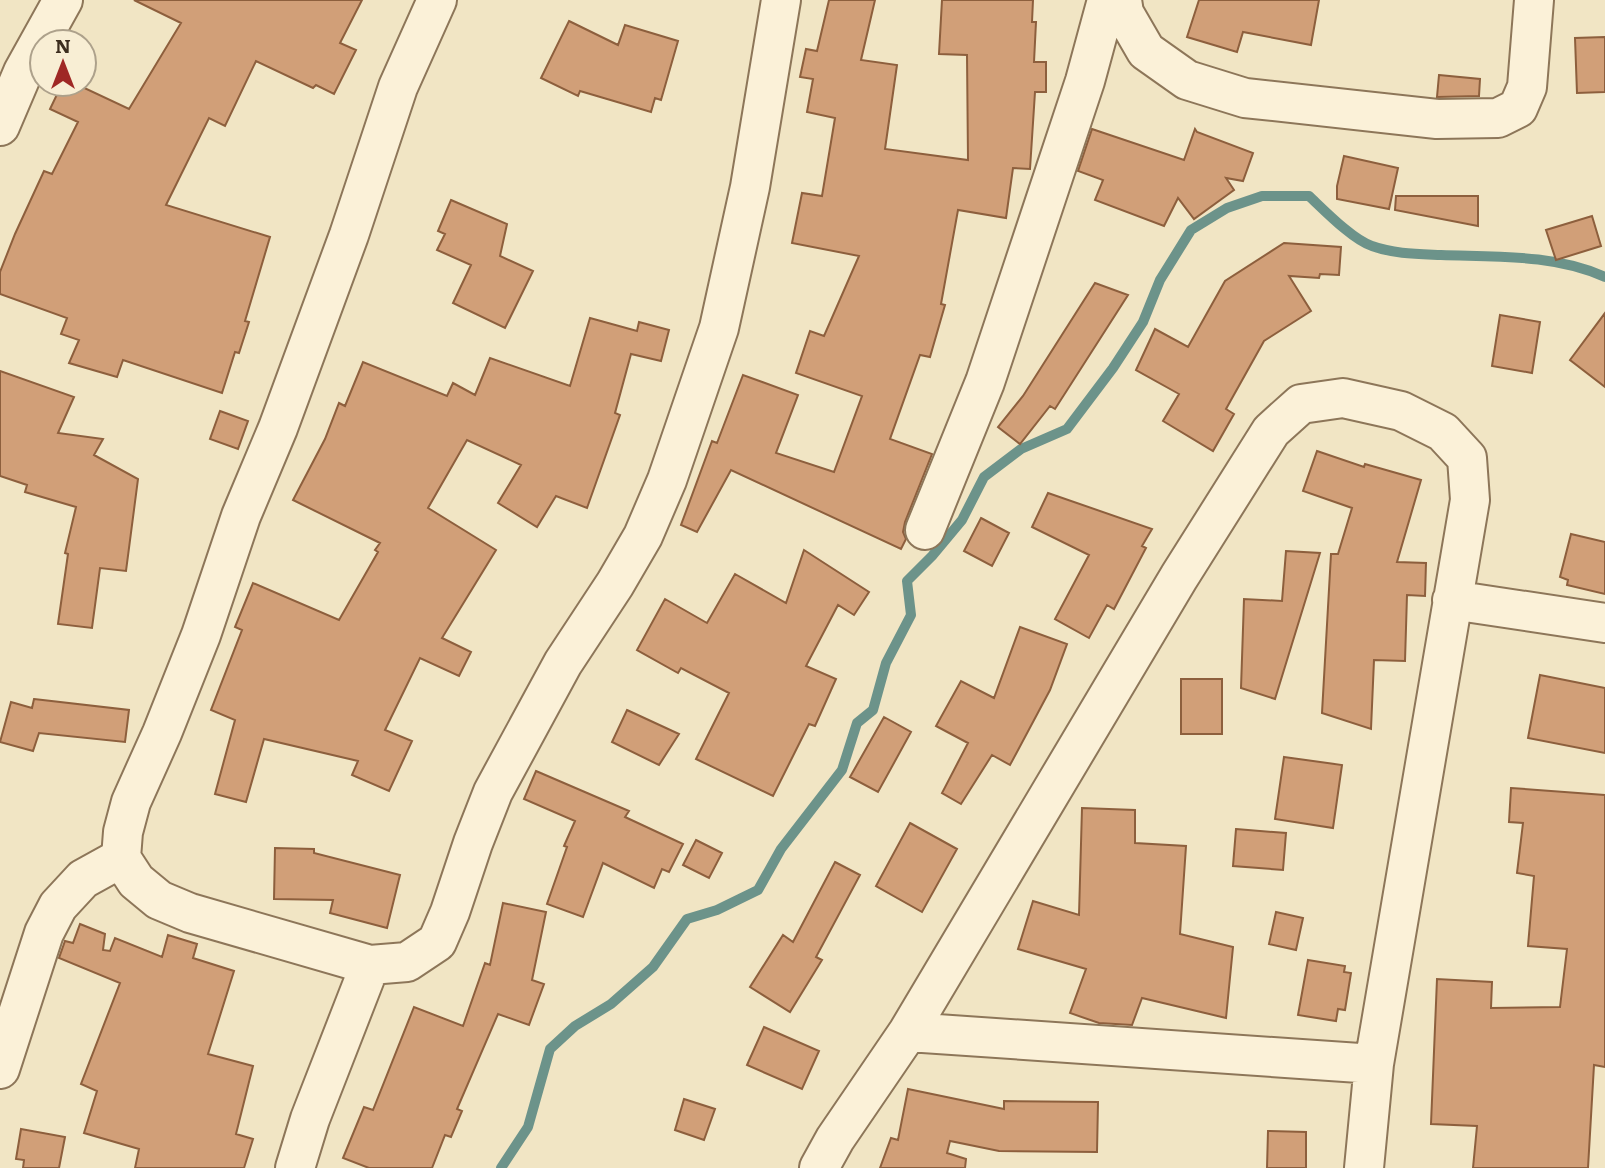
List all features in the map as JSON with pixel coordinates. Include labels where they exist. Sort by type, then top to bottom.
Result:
[{"type":"street","points":[[0,126],[23,72],[62,0]]},
{"type":"street","points":[[436,0],[398,87],[349,235],[278,428],[241,516],[201,635],[131,802],[123,832],[121,858],[136,881],[159,900],[203,917],[370,965],[407,962],[437,942],[493,792],[563,663],[615,584],[653,514],[719,328],[750,187],[781,0]]},
{"type":"street","points":[[925,530],[990,369],[1085,81],[1107,0]]},
{"type":"street","points":[[1122,0],[1124,13],[1146,51],[1187,80],[1245,98],[1437,119],[1498,118],[1518,108],[1527,87],[1534,0]]},
{"type":"street","points":[[819,1168],[835,1139],[908,1032],[1186,566],[1271,431],[1301,404],[1343,398],[1401,411],[1443,432],[1466,458],[1470,500],[1374,1064],[1364,1168]]},
{"type":"street","points":[[1452,600],[1605,623]]},
{"type":"street","points":[[0,1069],[44,933],[58,906],[83,879],[121,858]]},
{"type":"street","points":[[295,1168],[310,1119],[370,965]]},
{"type":"street","points":[[908,1032],[1374,1064]]},
{"type":"building","points":[[134,0],[362,0],[340,43],[356,50],[334,94],[316,85],[313,88],[256,61],[225,126],[209,118],[166,205],[270,237],[245,321],[249,322],[239,353],[235,352],[222,393],[123,360],[117,377],[69,363],[79,340],[61,334],[67,318],[0,294],[0,272],[15,234],[44,171],[52,174],[78,122],[50,109],[55,98],[98,98],[98,94],[129,109],[181,23]]},
{"type":"building","points":[[829,0],[875,0],[861,60],[897,65],[885,149],[968,160],[967,55],[939,54],[942,0],[1033,0],[1032,22],[1036,22],[1034,62],[1046,62],[1046,92],[1035,92],[1030,169],[1013,168],[1006,218],[958,210],[941,304],[945,305],[930,357],[920,355],[890,439],[932,454],[905,522],[903,532],[906,539],[901,549],[731,470],[697,532],[681,525],[712,441],[717,443],[743,375],[798,395],[776,453],[834,472],[862,396],[796,373],[810,331],[824,336],[859,256],[792,243],[802,193],[822,196],[835,118],[807,112],[813,79],[800,77],[806,49],[817,51]]},
{"type":"building","points":[[1199,0],[1319,0],[1311,45],[1243,32],[1237,52],[1187,37]]},
{"type":"building","points":[[569,21],[618,45],[625,25],[678,41],[661,100],[655,98],[651,112],[580,91],[578,96],[541,78]]},
{"type":"building","points":[[1605,37],[1605,92],[1577,93],[1575,38]]},
{"type":"building","points":[[1439,75],[1480,79],[1479,96],[1437,97]]},
{"type":"building","points":[[1092,129],[1184,160],[1195,129],[1253,153],[1243,181],[1226,178],[1234,190],[1194,219],[1178,198],[1164,226],[1095,200],[1103,180],[1078,171]]},
{"type":"building","points":[[1344,156],[1398,168],[1389,209],[1337,199]]},
{"type":"building","points":[[1396,196],[1478,196],[1478,226],[1395,210]]},
{"type":"building","points":[[451,200],[507,224],[500,256],[533,271],[505,328],[453,303],[471,265],[437,250],[445,234],[438,231]]},
{"type":"building","points":[[1592,216],[1601,246],[1556,260],[1546,230]]},
{"type":"building","points":[[1284,243],[1341,247],[1339,275],[1320,274],[1319,278],[1289,276],[1311,311],[1264,341],[1226,409],[1234,414],[1213,451],[1163,421],[1179,394],[1136,370],[1155,329],[1188,347],[1225,281]]},
{"type":"building","points":[[1095,283],[1128,295],[1055,409],[1050,406],[1020,444],[998,427],[1023,396]]},
{"type":"building","points":[[1605,313],[1605,387],[1570,360]]},
{"type":"building","points":[[1500,315],[1540,322],[1532,373],[1492,366]]},
{"type":"building","points":[[590,318],[637,331],[639,322],[669,330],[661,361],[631,354],[615,413],[620,415],[587,508],[556,496],[537,527],[498,503],[521,465],[467,440],[428,508],[496,550],[442,638],[471,652],[459,676],[420,658],[385,730],[412,741],[389,791],[352,775],[358,761],[264,739],[246,802],[215,794],[235,720],[211,710],[242,630],[235,627],[253,583],[339,620],[378,552],[375,550],[380,543],[293,500],[325,439],[339,403],[345,406],[363,362],[447,396],[453,383],[475,395],[490,358],[570,386]]},
{"type":"building","points":[[0,371],[74,397],[58,433],[103,439],[94,455],[138,479],[126,571],[100,568],[92,628],[58,624],[68,554],[65,553],[76,507],[25,492],[27,485],[0,476]]},
{"type":"building","points":[[220,411],[248,421],[238,449],[210,439]]},
{"type":"building","points":[[1317,451],[1364,467],[1365,464],[1421,480],[1397,562],[1426,563],[1425,596],[1407,595],[1405,661],[1374,660],[1371,729],[1322,713],[1331,554],[1338,554],[1352,508],[1303,491]]},
{"type":"building","points":[[1048,493],[1152,529],[1142,546],[1146,548],[1114,609],[1107,605],[1089,638],[1055,619],[1089,555],[1032,527]]},
{"type":"building","points":[[981,518],[1009,533],[992,566],[964,551]]},
{"type":"building","points":[[1571,534],[1605,542],[1605,594],[1567,585],[1568,580],[1560,577]]},
{"type":"building","points":[[804,550],[869,592],[854,615],[838,605],[806,666],[836,679],[815,726],[809,724],[773,796],[696,759],[729,693],[681,668],[678,673],[637,650],[665,599],[707,623],[735,574],[786,603]]},
{"type":"building","points":[[1286,551],[1320,553],[1275,699],[1241,688],[1244,599],[1282,601]]},
{"type":"building","points":[[1020,627],[1067,644],[1050,690],[1010,765],[992,755],[961,804],[942,793],[968,743],[936,726],[961,681],[994,698]]},
{"type":"building","points":[[1540,675],[1605,688],[1605,753],[1528,738]]},
{"type":"building","points":[[1181,679],[1222,679],[1222,734],[1181,734]]},
{"type":"building","points":[[34,699],[129,710],[125,742],[39,733],[33,751],[0,742],[11,702],[32,708]]},
{"type":"building","points":[[627,710],[679,734],[659,765],[612,742]]},
{"type":"building","points":[[884,717],[911,732],[878,792],[850,777]]},
{"type":"building","points":[[1284,757],[1342,765],[1333,828],[1275,819]]},
{"type":"building","points":[[536,771],[629,811],[625,817],[683,844],[669,872],[662,869],[654,888],[603,863],[583,917],[547,904],[567,847],[564,846],[575,821],[524,799]]},
{"type":"building","points":[[1511,788],[1605,795],[1605,1067],[1594,1065],[1588,1168],[1473,1168],[1477,1126],[1431,1124],[1437,979],[1492,982],[1491,1008],[1560,1007],[1567,949],[1528,946],[1534,876],[1517,873],[1523,823],[1509,822]]},
{"type":"building","points":[[1082,808],[1135,810],[1135,843],[1186,846],[1180,934],[1233,947],[1226,1018],[1142,998],[1132,1025],[1099,1023],[1070,1013],[1086,969],[1018,949],[1033,901],[1079,915]]},
{"type":"building","points":[[910,823],[957,849],[922,912],[876,886]]},
{"type":"building","points":[[1236,829],[1286,833],[1283,870],[1233,866]]},
{"type":"building","points":[[696,840],[722,853],[709,878],[683,865]]},
{"type":"building","points":[[275,848],[314,849],[314,853],[400,875],[387,928],[330,913],[333,900],[274,899]]},
{"type":"building","points":[[835,862],[860,875],[816,957],[822,960],[790,1012],[750,987],[783,935],[793,942]]},
{"type":"building","points":[[503,903],[546,912],[532,980],[544,984],[529,1025],[498,1014],[457,1109],[462,1111],[451,1137],[445,1135],[432,1168],[369,1168],[343,1158],[364,1107],[373,1110],[414,1007],[463,1026],[485,963],[490,965]]},
{"type":"building","points":[[1276,912],[1303,918],[1296,950],[1269,944]]},
{"type":"building","points":[[80,924],[105,934],[103,950],[110,951],[115,938],[162,957],[168,935],[197,944],[193,958],[234,971],[208,1054],[253,1066],[236,1134],[253,1139],[244,1168],[135,1168],[139,1149],[84,1133],[97,1091],[81,1084],[120,983],[59,958],[65,941],[73,943]]},
{"type":"building","points":[[1308,960],[1345,966],[1344,972],[1351,973],[1345,1010],[1338,1009],[1336,1021],[1298,1015]]},
{"type":"building","points":[[764,1027],[819,1051],[802,1089],[747,1065]]},
{"type":"building","points":[[908,1089],[1004,1109],[1004,1101],[1098,1102],[1097,1152],[999,1151],[950,1141],[947,1153],[966,1159],[965,1168],[880,1168],[891,1138],[898,1140]]},
{"type":"building","points":[[684,1099],[715,1109],[704,1140],[675,1130]]},
{"type":"building","points":[[21,1129],[65,1137],[59,1168],[23,1168],[24,1160],[16,1159]]},
{"type":"building","points":[[1268,1131],[1306,1132],[1306,1168],[1267,1168]]},
{"type":"waterway","points":[[501,1168],[528,1127],[550,1049],[575,1026],[611,1004],[653,967],[687,919],[717,910],[758,890],[781,849],[842,770],[857,723],[873,710],[886,663],[911,615],[907,581],[962,520],[984,477],[1021,449],[1067,429],[1113,368],[1143,322],[1160,280],[1191,230],[1227,208],[1262,196],[1309,196],[1356,238],[1380,249],[1415,254],[1545,260],[1605,277]]}]
